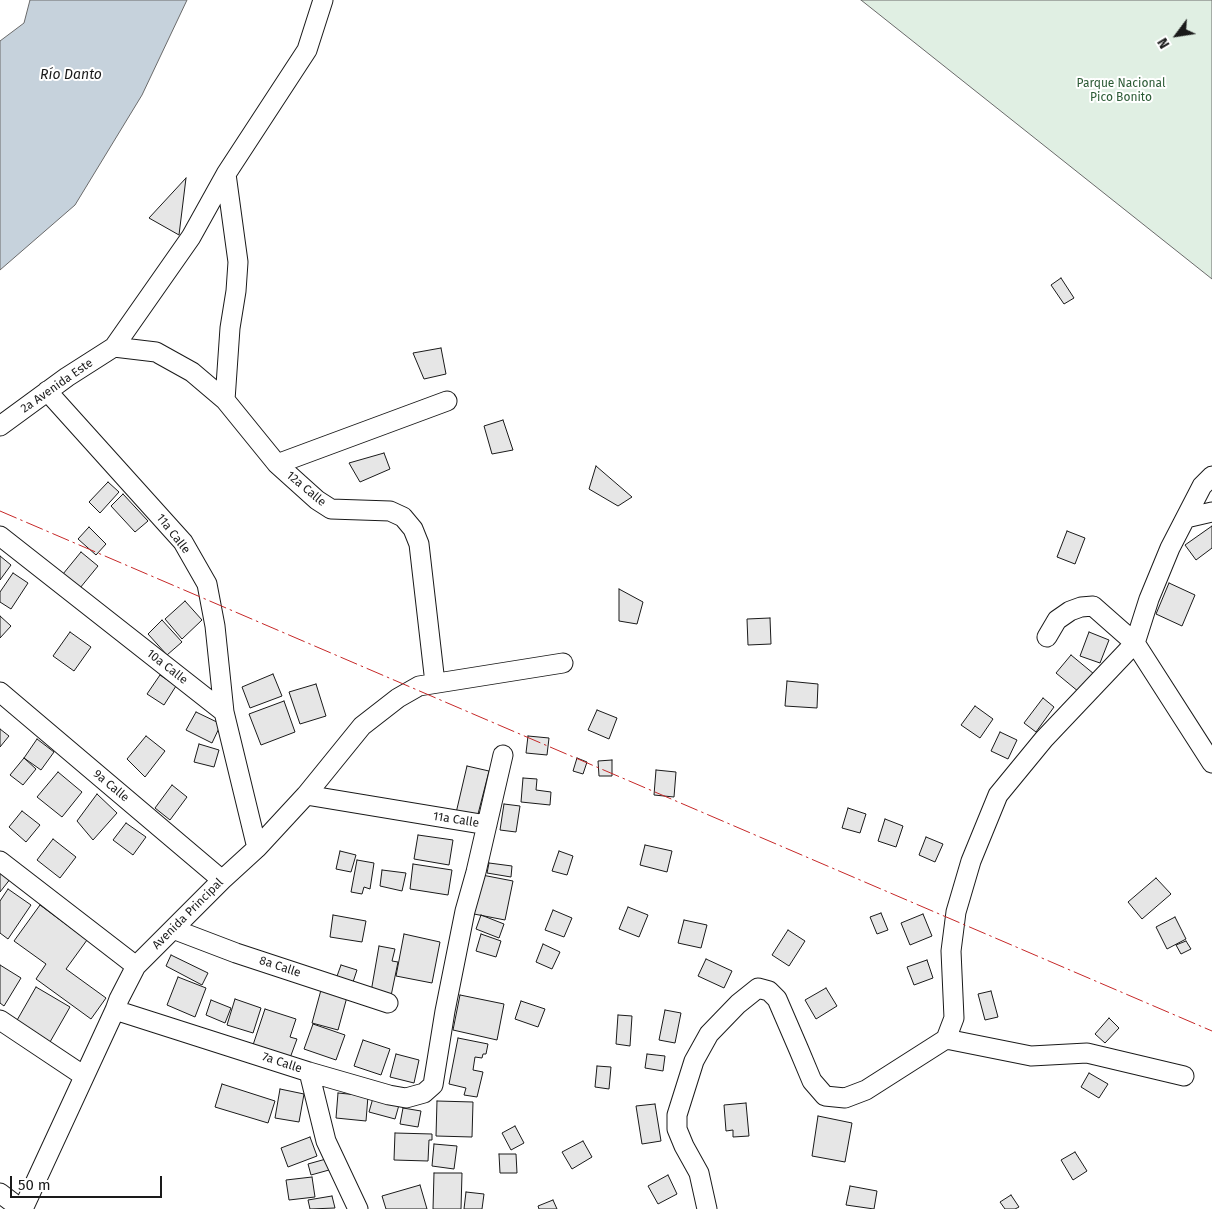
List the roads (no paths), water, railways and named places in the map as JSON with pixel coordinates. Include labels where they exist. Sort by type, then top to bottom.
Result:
[{"type":"street","points":[[114,347],[191,236],[226,174],[307,50],[323,0]]},
{"type":"street","points":[[225,400],[230,328],[236,291],[238,262],[226,174]]},
{"type":"street","name":"2a Avenida Este","points":[[0,426],[66,377],[114,347]]},
{"type":"street","name":"12a Calle","points":[[114,347],[156,352],[192,372],[225,400],[277,464],[316,500],[331,509],[390,511],[403,517],[412,529],[419,544],[435,683]]},
{"type":"street","name":"11a Calle","points":[[47,391],[183,542],[207,584],[215,626],[224,712]]},
{"type":"street","points":[[277,464],[447,401]]},
{"type":"street","points":[[707,1209],[699,1173],[676,1129],[677,1115],[694,1061],[709,1034],[738,1004],[758,988],[769,991],[777,999],[812,1081],[825,1096],[845,1098],[866,1090],[946,1039],[954,1018],[952,951],[956,912],[970,861],[998,795],[1044,739],[1135,644],[1149,599],[1170,548],[1202,486],[1212,476]]},
{"type":"street","points":[[1186,518],[1212,512]]},
{"type":"street","name":"10a Calle","points":[[0,536],[224,712]]},
{"type":"street","points":[[1047,637],[1057,620],[1081,607],[1093,606],[1135,644],[1212,763]]},
{"type":"street","name":"Avenida Principal","points":[[22,1209],[136,966],[222,880],[257,848],[306,796],[362,726],[398,698],[419,686],[563,663]]},
{"type":"street","name":"9a Calle","points":[[0,692],[222,880]]},
{"type":"street","points":[[224,712],[257,848]]},
{"type":"street","points":[[309,1072],[389,1095],[406,1098],[424,1093],[433,1085],[445,1011],[465,911],[504,754]]},
{"type":"street","name":"11a Calle","points":[[306,796],[487,825]]},
{"type":"street","points":[[0,861],[136,966]]},
{"type":"street","name":"8a Calle","points":[[173,929],[236,953],[388,1003]]},
{"type":"street","name":"7a Calle","points":[[115,1010],[309,1072],[326,1141],[358,1209]]},
{"type":"street","points":[[0,1020],[84,1076]]},
{"type":"street","points":[[946,1039],[1031,1056],[1087,1053],[1184,1076]]},
{"type":"street","points":[[0,1193],[22,1209]]},
{"type":"water","name":"Río Danto","points":[[30,0],[187,0],[142,95],[75,205],[0,270],[0,41],[24,23]]},
{"type":"park label","name":"Parque Nacional Pico Bonito","points":[[1121,91]]}]
